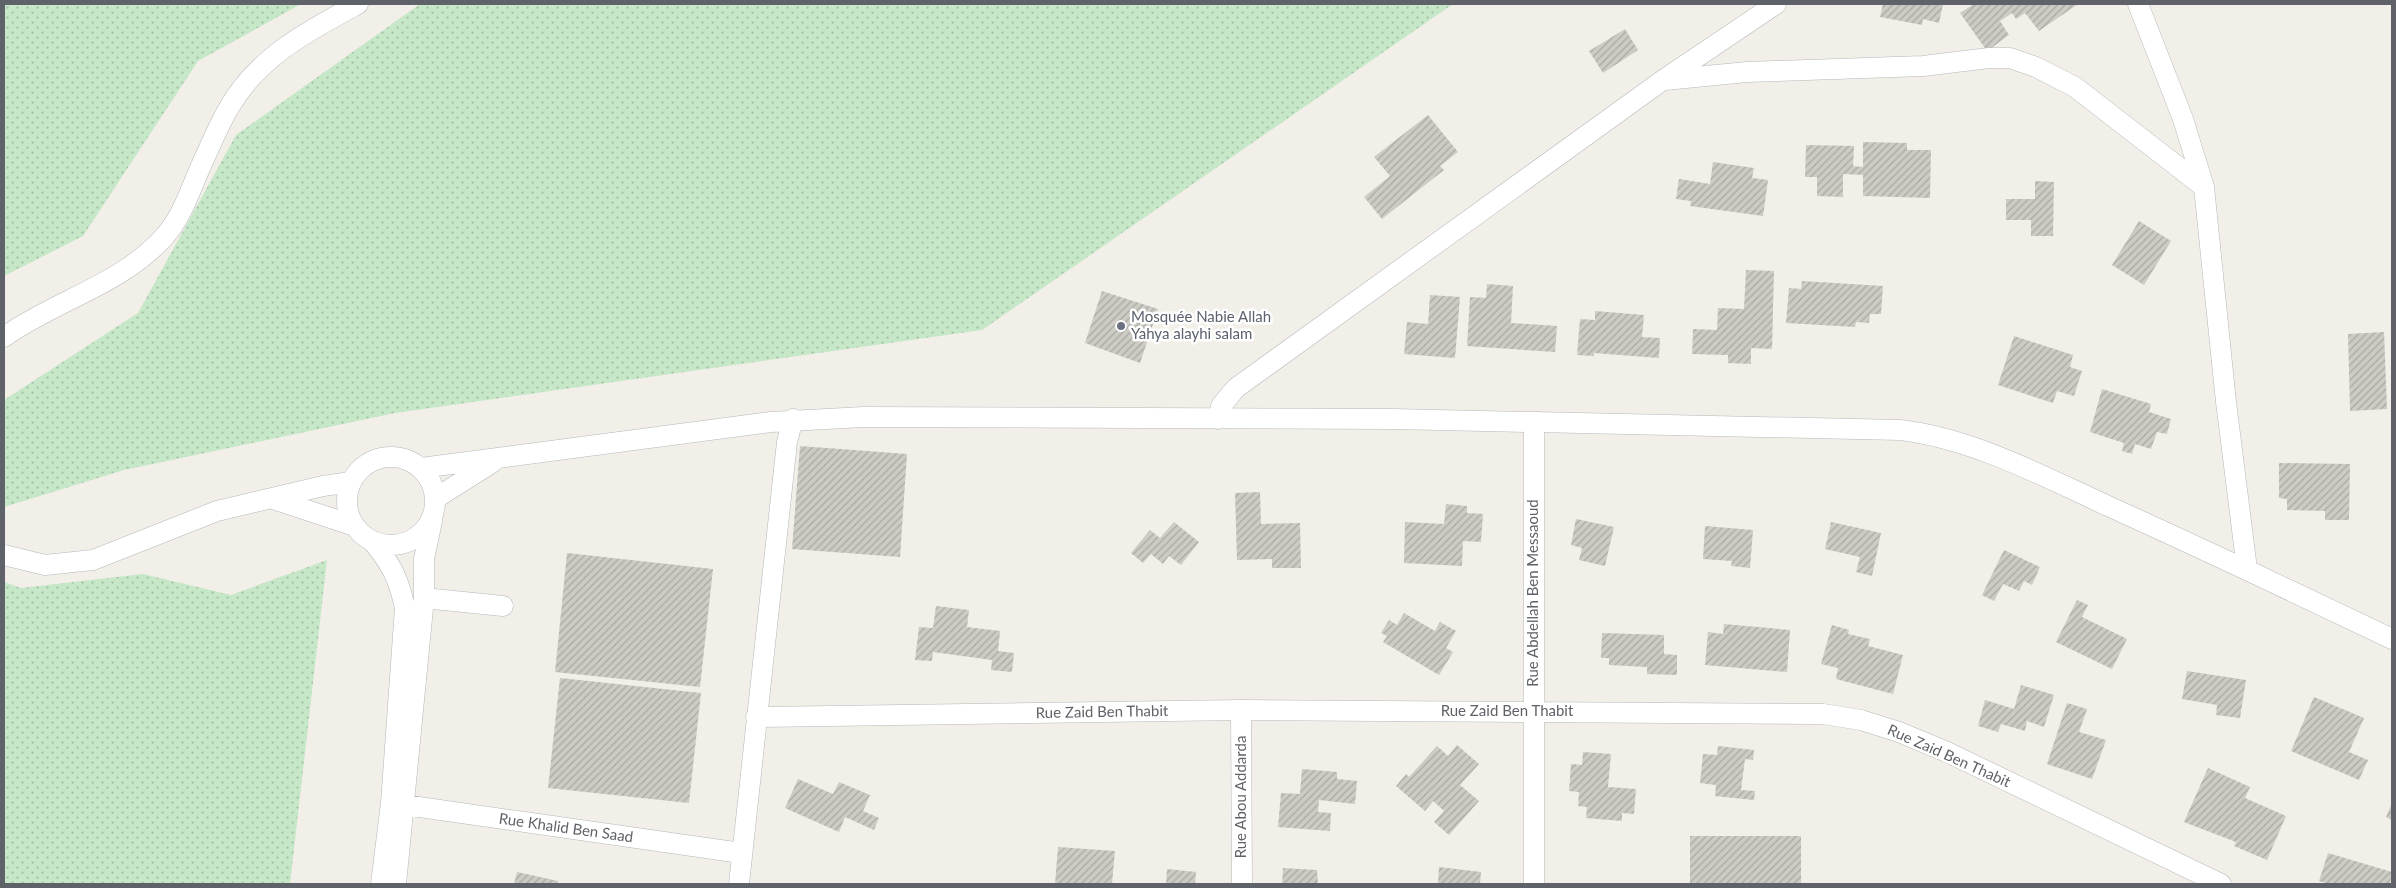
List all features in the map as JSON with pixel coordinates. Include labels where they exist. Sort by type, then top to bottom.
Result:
[{"type":"street","points":[[4,337],[37,316],[130,266],[154,247],[171,228],[182,211],[222,119],[245,85],[270,58],[306,32],[358,4]]},
{"type":"street","points":[[1218,419],[1221,406],[1236,388],[1663,80],[1776,4]]},
{"type":"street","points":[[2138,4],[2183,119],[2204,187],[2226,402],[2247,569]]},
{"type":"street","points":[[1663,80],[1747,72],[1923,66],[1989,58],[2010,58],[2036,67],[2075,87],[2204,187]]},
{"type":"street","points":[[420,468],[793,419],[863,417],[1393,419],[1880,429],[1938,436],[2066,486],[2247,569],[2392,639]]},
{"type":"street","points":[[738,884],[788,442],[793,419]]},
{"type":"street","name":"Rue Abdellah Ben Messaoud","points":[[1534,884],[1532,711],[1534,427],[1537,422]]},
{"type":"street","points":[[381,884],[398,804],[424,598],[424,559],[436,498],[434,487],[420,468],[405,460],[386,457],[366,464],[351,482],[346,505],[349,516],[355,526],[362,535],[373,542],[390,564],[400,586],[405,608],[398,804],[396,884]]},
{"type":"street","points":[[436,498],[499,458]]},
{"type":"street","points":[[4,555],[45,565],[93,560],[217,512],[323,486],[351,482]]},
{"type":"street","points":[[273,499],[355,526]]},
{"type":"street","points":[[373,542],[394,546],[406,544],[421,535],[432,521]]},
{"type":"street","points":[[424,598],[503,606]]},
{"type":"street","name":"Rue Zaid Ben Thabit","points":[[756,717],[1241,710],[1823,714],[1861,720],[1899,732],[1947,752],[2221,884]]},
{"type":"street","name":"Rue Abou Addarda","points":[[1241,710],[1242,884]]},
{"type":"street","name":"Rue Khalid Ben Saad","points":[[398,804],[741,853]]},
{"type":"green space","points":[[4,4],[301,4],[198,61],[83,236],[4,276]]},
{"type":"green space","points":[[420,4],[1453,4],[982,330],[395,413],[124,470],[4,507],[4,400],[138,313],[236,135]]},
{"type":"green space","points":[[327,560],[290,884],[4,884],[4,582],[21,588],[143,574],[231,595]]},
{"type":"building","points":[[1883,4],[1943,4],[1939,23],[1923,19],[1922,25],[1880,17]]},
{"type":"building","points":[[1974,4],[2078,4],[2039,31],[2025,13],[2016,19],[2012,13],[2000,21],[2009,35],[1987,51],[1960,13]]},
{"type":"building","points":[[1625,29],[1638,50],[1603,73],[1589,51]]},
{"type":"building","points":[[1428,115],[1458,152],[1440,166],[1444,170],[1382,219],[1364,197],[1390,176],[1374,157]]},
{"type":"building","points":[[1863,142],[1907,143],[1907,150],[1931,150],[1930,198],[1863,196],[1863,175],[1843,174],[1843,197],[1817,196],[1817,177],[1805,177],[1806,145],[1854,146],[1853,166],[1863,167]]},
{"type":"building","points":[[1713,162],[1754,168],[1752,178],[1768,180],[1763,216],[1690,206],[1691,201],[1676,199],[1679,179],[1710,184]]},
{"type":"building","points":[[2035,181],[2054,182],[2053,236],[2031,236],[2031,220],[2006,220],[2006,199],[2035,199]]},
{"type":"building","points":[[2139,221],[2171,241],[2144,285],[2112,265]]},
{"type":"building","points":[[1746,270],[1774,271],[1772,349],[1751,348],[1751,364],[1728,363],[1728,355],[1692,354],[1693,329],[1717,330],[1718,308],[1744,309]]},
{"type":"building","points":[[1802,281],[1883,286],[1881,314],[1870,314],[1869,323],[1856,322],[1855,327],[1786,323],[1789,288],[1801,289]]},
{"type":"building","points":[[1487,284],[1513,286],[1511,323],[1557,326],[1555,352],[1467,346],[1470,297],[1486,298]]},
{"type":"building","name":"Mosquée Nabie Allah Yahya alayhi salam","points":[[1102,291],[1158,309],[1140,363],[1085,343]]},
{"type":"building","points":[[1430,295],[1460,297],[1455,358],[1404,354],[1407,322],[1428,324]]},
{"type":"building","points":[[1595,311],[1644,315],[1642,337],[1660,338],[1659,358],[1594,353],[1594,356],[1577,355],[1580,319],[1595,320]]},
{"type":"building","points":[[2384,332],[2387,409],[2350,411],[2348,334]]},
{"type":"building","points":[[2014,336],[2073,355],[2070,367],[2082,371],[2074,396],[2057,391],[2053,403],[1998,385]]},
{"type":"building","points":[[2102,389],[2151,404],[2149,412],[2171,419],[2167,434],[2157,432],[2151,449],[2135,444],[2132,454],[2122,451],[2124,443],[2090,432]]},
{"type":"building","points":[[800,446],[907,454],[900,557],[792,549]]},
{"type":"building","points":[[2279,463],[2350,464],[2349,520],[2325,520],[2325,511],[2287,510],[2287,499],[2279,498]]},
{"type":"building","points":[[1260,492],[1261,524],[1300,523],[1301,568],[1272,568],[1272,559],[1237,560],[1235,493]]},
{"type":"building","points":[[1446,504],[1467,506],[1467,513],[1483,514],[1481,542],[1463,541],[1462,566],[1404,563],[1405,522],[1444,524]]},
{"type":"building","points":[[1576,519],[1614,527],[1605,566],[1579,560],[1582,548],[1571,545]]},
{"type":"building","points":[[1174,522],[1199,542],[1181,565],[1169,556],[1163,564],[1151,554],[1143,563],[1131,553],[1150,530],[1160,538]]},
{"type":"building","points":[[1831,522],[1881,533],[1872,576],[1856,572],[1860,557],[1825,549]]},
{"type":"building","points":[[1705,526],[1753,530],[1750,568],[1731,566],[1732,561],[1703,559]]},
{"type":"building","points":[[2004,550],[2040,567],[2032,585],[2024,581],[2019,591],[2003,584],[1994,601],[1982,595]]},
{"type":"building","points":[[567,553],[713,569],[700,687],[555,672]]},
{"type":"building","points":[[2077,600],[2088,605],[2082,617],[2127,639],[2112,669],[2056,642]]},
{"type":"building","points":[[936,606],[969,610],[967,627],[1000,631],[998,651],[1014,653],[1012,672],[991,670],[992,660],[933,652],[932,661],[915,660],[919,627],[933,628]]},
{"type":"building","points":[[1404,613],[1435,631],[1440,622],[1456,631],[1446,648],[1453,652],[1439,675],[1383,642],[1387,636],[1381,633],[1389,620],[1397,625]]},
{"type":"building","points":[[1724,624],[1790,630],[1787,672],[1705,665],[1708,632],[1723,634]]},
{"type":"building","points":[[1832,625],[1849,630],[1848,634],[1870,639],[1868,646],[1903,655],[1893,694],[1836,679],[1838,668],[1821,664]]},
{"type":"building","points":[[1602,633],[1664,635],[1664,654],[1677,655],[1677,675],[1647,674],[1647,667],[1609,665],[1609,658],[1601,658]]},
{"type":"building","points":[[2187,671],[2246,680],[2240,718],[2216,715],[2217,705],[2182,699]]},
{"type":"building","points":[[560,678],[701,693],[689,803],[548,788]]},
{"type":"building","points":[[2021,685],[2054,695],[2044,727],[2027,721],[2025,731],[2001,724],[1998,732],[1978,726],[1985,700],[2014,709]]},
{"type":"building","points":[[2314,697],[2364,718],[2349,752],[2368,760],[2359,780],[2291,751]]},
{"type":"building","points":[[2067,703],[2087,709],[2079,732],[2106,740],[2092,779],[2047,764]]},
{"type":"building","points":[[1457,745],[1479,764],[1460,785],[1479,801],[1449,835],[1434,822],[1444,811],[1433,801],[1425,811],[1396,786],[1406,774],[1409,777],[1437,746],[1448,756]]},
{"type":"building","points":[[1718,746],[1754,750],[1753,760],[1745,759],[1741,790],[1755,791],[1754,800],[1715,796],[1716,785],[1700,783],[1703,754],[1717,755]]},
{"type":"building","points":[[1583,752],[1611,754],[1608,787],[1636,789],[1634,814],[1622,813],[1622,821],[1586,818],[1587,807],[1578,806],[1579,792],[1569,791],[1571,764],[1582,765]]},
{"type":"building","points":[[2208,768],[2250,787],[2245,798],[2286,816],[2267,860],[2234,846],[2236,842],[2184,822]]},
{"type":"building","points":[[1302,769],[1337,772],[1337,779],[1357,781],[1355,804],[1319,800],[1318,812],[1331,813],[1330,831],[1278,827],[1281,793],[1300,794]]},
{"type":"building","points":[[798,779],[833,794],[839,782],[870,795],[863,811],[879,818],[874,830],[845,817],[839,832],[785,808]]},
{"type":"building","points":[[2392,803],[2392,820],[2386,817]]},
{"type":"building","points":[[1690,836],[1801,836],[1801,884],[1690,884]]},
{"type":"building","points":[[1058,847],[1115,851],[1112,884],[1055,884]]},
{"type":"building","points":[[2328,853],[2392,872],[2390,884],[2329,884],[2319,881]]},
{"type":"building","points":[[1439,867],[1481,872],[1480,884],[1438,884]]},
{"type":"building","points":[[1283,868],[1317,870],[1318,884],[1282,884]]},
{"type":"building","points":[[1167,869],[1196,872],[1195,884],[1166,884]]},
{"type":"building","points":[[517,872],[558,881],[557,884],[514,884]]},
{"type":"place","name":"Mosquée Nabie Allah Yahya alayhi salam","points":[[1121,326]]}]
